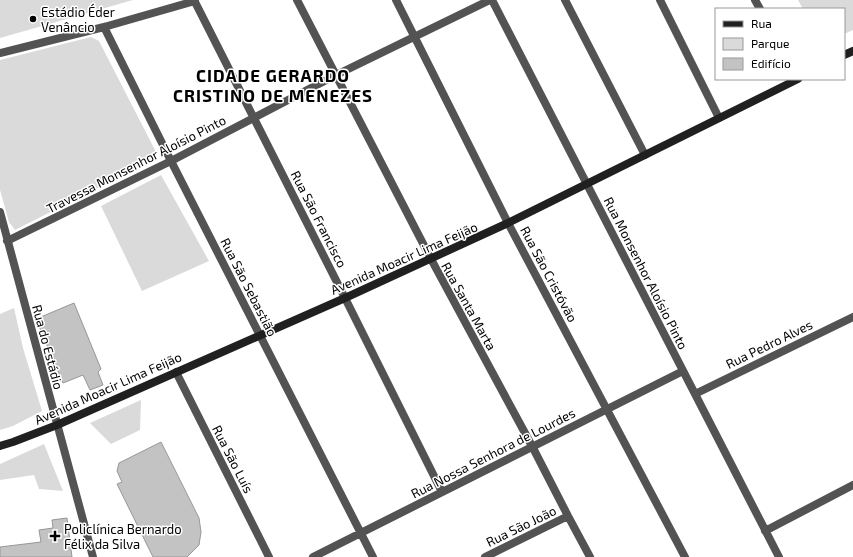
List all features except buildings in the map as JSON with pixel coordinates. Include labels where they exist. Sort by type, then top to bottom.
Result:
[{"type":"main road","name":"Avenida Moacir Lima Feijão","points":[[0,448],[56,425],[345,298],[508,223],[794,80]]},
{"type":"street","name":"Rua Santa Marta","points":[[297,0],[430,259],[532,446],[590,557]]},
{"type":"street","name":"Rua São Cristóvão","points":[[396,0],[508,223],[685,557]]},
{"type":"street","name":"Travessa Monsenhor Aloísio Pinto","points":[[7,241],[171,161],[336,75],[491,0]]},
{"type":"street","name":"Rua Monsenhor Aloísio Pinto","points":[[491,0],[778,555]]},
{"type":"street","points":[[566,0],[645,154]]},
{"type":"street","points":[[660,0],[719,118]]},
{"type":"street","points":[[0,53],[104,27],[194,1]]},
{"type":"street","name":"Rua São Francisco","points":[[194,1],[442,492]]},
{"type":"street","name":"Rua São Sebastião","points":[[104,27],[373,557]]},
{"type":"street","name":"Rua do Estádio","points":[[0,212],[56,425],[93,557]]},
{"type":"street","name":"Rua Pedro Alves","points":[[695,394],[853,317]]},
{"type":"street","name":"Rua Nossa Senhora de Lourdes","points":[[313,557],[683,371]]},
{"type":"street","name":"Rua São Luís","points":[[176,372],[269,557]]},
{"type":"street","points":[[765,531],[853,485]]},
{"type":"street","name":"Rua São João","points":[[485,557],[568,516]]},
{"type":"street","points":[[768,557],[778,555]]},
{"type":"green space","name":"Estádio Éder Venâncio","points":[[0,0],[133,0],[0,38]]},
{"type":"green space","points":[[798,0],[853,0],[853,30],[845,34],[845,8],[802,8]]},
{"type":"green space","points":[[91,37],[99,41],[157,154],[151,161],[15,230],[9,222],[0,190],[0,60]]},
{"type":"green space","points":[[161,175],[209,261],[142,291],[101,206]]},
{"type":"green space","points":[[14,308],[23,348],[42,411],[13,426],[0,430],[0,314]]},
{"type":"green space","points":[[141,400],[140,430],[111,444],[90,423]]},
{"type":"green space","points":[[44,444],[63,491],[39,489],[34,475],[0,480],[0,464]]},
{"type":"place","name":"Estádio Éder Venâncio","points":[[33,19]]},
{"type":"place","name":"Policlínica Bernardo Félix da Silva","points":[[55,536]]},
{"type":"district","name":"CIDADE GERARDO CRISTINO DE MENEZES","points":[[273,86]]}]
